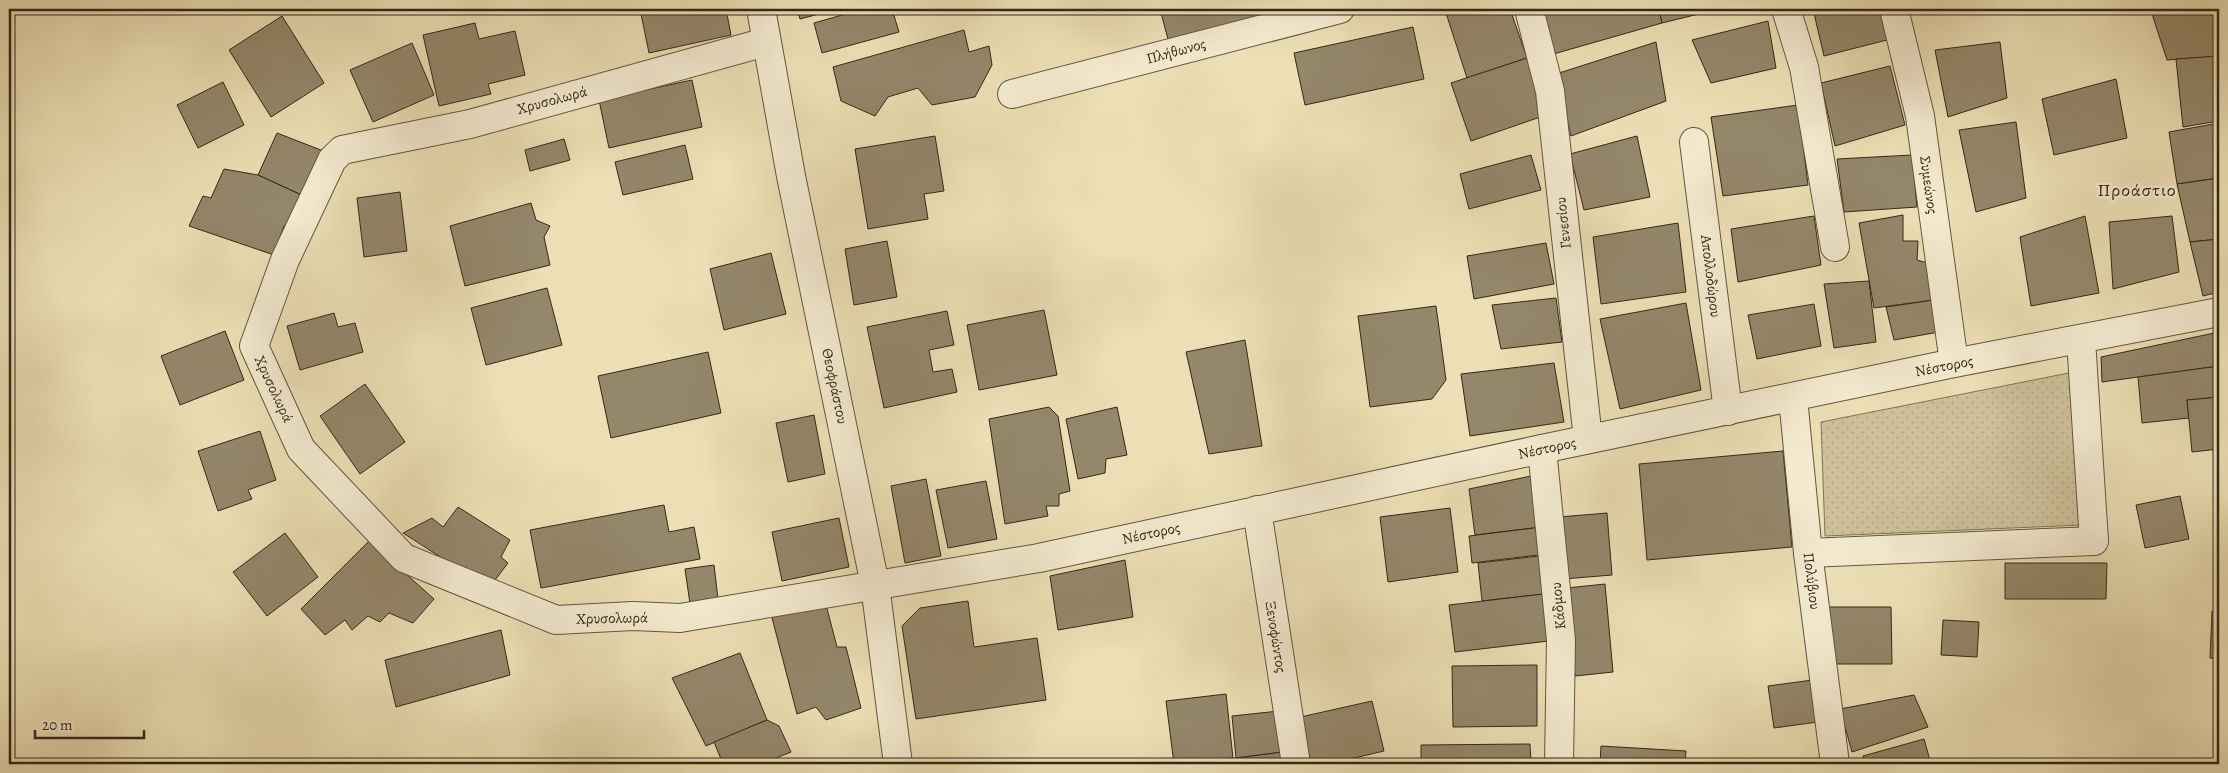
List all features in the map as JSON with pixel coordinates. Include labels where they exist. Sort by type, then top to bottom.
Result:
[{"type":"street","name":"Θεοφράστου","points":[[761,9],[766,42],[875,585],[898,764]]},
{"type":"street","name":"Πλήθωνος","points":[[1012,94],[1340,9]]},
{"type":"street","name":"Γενεσίου","points":[[1529,9],[1550,92],[1588,440]]},
{"type":"street","points":[[1786,9],[1804,67],[1835,247]]},
{"type":"street","name":"Συμεώνος","points":[[1894,9],[1920,116],[1954,363]]},
{"type":"street","name":"Χρυσολωρά","points":[[766,42],[470,124],[342,150],[332,160],[305,214],[285,260],[254,346],[301,449],[404,558],[556,620],[633,616],[680,618],[875,585]]},
{"type":"street","name":"Απολλοδώρου","points":[[1694,142],[1728,411]]},
{"type":"street","name":"Νέστορος","points":[[875,585],[1039,558],[1542,449],[1954,363],[2219,312]]},
{"type":"street","points":[[1808,553],[2094,541],[2081,340]]},
{"type":"street","name":"Πολύβιου","points":[[1793,398],[1808,553],[1836,764]]},
{"type":"street","name":"Κάδμου","points":[[1542,449],[1561,640],[1559,764]]},
{"type":"street","name":"Ξενοφώντος","points":[[1257,510],[1296,764]]},
{"type":"shaded area","points":[[2074,372],[2082,525],[1825,536],[1821,422]]},
{"type":"building","points":[[640,9],[726,9],[731,35],[649,53]]},
{"type":"building","points":[[797,9],[838,9],[800,19]]},
{"type":"building","points":[[863,9],[892,9],[899,32],[822,53],[814,23]]},
{"type":"building","points":[[1160,9],[1263,9],[1266,17],[1169,43]]},
{"type":"building","points":[[1458,9],[1510,9],[1527,58],[1467,78],[1446,13]]},
{"type":"building","points":[[1538,9],[1659,9],[1662,23],[1550,55]]},
{"type":"building","points":[[1659,9],[1715,9],[1715,10],[1662,23]]},
{"type":"building","points":[[1813,9],[1883,9],[1891,39],[1824,56]]},
{"type":"building","points":[[2171,9],[2219,9],[2219,56],[2167,60],[2152,14]]},
{"type":"building","points":[[282,16],[324,83],[271,117],[229,50]]},
{"type":"building","points":[[1768,21],[1776,68],[1711,83],[1692,40]]},
{"type":"building","points":[[475,23],[479,39],[515,31],[525,75],[488,84],[491,94],[439,106],[423,35]]},
{"type":"building","points":[[1413,27],[1424,79],[1305,105],[1294,53]]},
{"type":"building","points":[[964,30],[969,52],[989,46],[992,65],[975,97],[932,105],[918,88],[888,97],[875,116],[841,101],[833,67]]},
{"type":"building","points":[[1656,42],[1666,101],[1571,136],[1556,74]]},
{"type":"building","points":[[2000,42],[2007,98],[1948,117],[1935,50]]},
{"type":"building","points":[[412,43],[434,95],[373,122],[350,70]]},
{"type":"building","points":[[2219,56],[2219,121],[2183,127],[2176,59]]},
{"type":"building","points":[[1527,58],[1546,115],[1471,141],[1451,83]]},
{"type":"building","points":[[1890,66],[1905,125],[1835,146],[1821,83]]},
{"type":"building","points":[[2116,79],[2127,138],[2054,155],[2042,99]]},
{"type":"building","points":[[692,80],[702,127],[609,148],[599,100]]},
{"type":"building","points":[[223,82],[244,125],[198,148],[177,105]]},
{"type":"building","points":[[1798,105],[1808,185],[1723,196],[1711,117]]},
{"type":"building","points":[[2016,122],[2026,198],[1976,212],[1959,130]]},
{"type":"building","points":[[2219,123],[2219,178],[2177,184],[2169,132]]},
{"type":"building","points":[[277,133],[326,152],[308,198],[258,175]]},
{"type":"building","points":[[935,136],[944,191],[924,194],[928,219],[868,229],[855,149]]},
{"type":"building","points":[[1637,136],[1650,197],[1584,210],[1570,154]]},
{"type":"building","points":[[564,139],[570,160],[530,171],[525,150]]},
{"type":"building","points":[[685,145],[693,179],[623,195],[615,162]]},
{"type":"building","points":[[1531,155],[1541,190],[1469,209],[1460,174]]},
{"type":"building","points":[[1912,155],[1917,207],[1844,212],[1837,159]]},
{"type":"building","points":[[224,169],[258,175],[308,198],[292,226],[284,226],[274,255],[189,226],[203,196],[211,198]]},
{"type":"building","points":[[2219,178],[2219,239],[2190,242],[2177,184]]},
{"type":"building","points":[[400,192],[407,251],[364,257],[357,198]]},
{"type":"building","points":[[531,203],[536,220],[550,226],[544,237],[550,265],[465,286],[450,226]]},
{"type":"building","points":[[1903,215],[1903,241],[1918,241],[1917,260],[1931,264],[1934,300],[1874,308],[1859,223]]},
{"type":"building","points":[[1814,216],[1821,265],[1738,282],[1731,229]]},
{"type":"building","points":[[2085,216],[2099,293],[2031,306],[2020,237]]},
{"type":"building","points":[[2172,216],[2179,272],[2113,289],[2109,222]]},
{"type":"building","points":[[1678,223],[1686,292],[1601,304],[1593,237]]},
{"type":"building","points":[[2219,239],[2219,292],[2203,296],[2190,242]]},
{"type":"building","points":[[887,241],[897,297],[854,305],[845,249]]},
{"type":"building","points":[[1546,243],[1554,284],[1474,299],[1467,256]]},
{"type":"building","points":[[771,253],[786,314],[724,330],[710,269]]},
{"type":"building","points":[[1869,281],[1876,342],[1834,348],[1824,284]]},
{"type":"building","points":[[547,288],[562,345],[486,365],[471,308]]},
{"type":"building","points":[[1556,298],[1562,342],[1501,349],[1492,305]]},
{"type":"building","points":[[1934,300],[1939,332],[1894,340],[1886,307]]},
{"type":"building","points":[[1686,303],[1701,390],[1620,409],[1600,319]]},
{"type":"building","points":[[1814,304],[1821,346],[1757,359],[1748,315]]},
{"type":"building","points":[[1436,306],[1446,380],[1432,399],[1370,407],[1358,316]]},
{"type":"building","points":[[1044,310],[1057,375],[979,390],[967,325]]},
{"type":"building","points":[[947,311],[954,345],[929,350],[933,372],[952,369],[957,392],[884,408],[867,327]]},
{"type":"building","points":[[334,313],[338,327],[355,323],[363,352],[300,370],[287,326]]},
{"type":"building","points":[[225,331],[244,380],[180,405],[161,356]]},
{"type":"building","points":[[2219,332],[2219,366],[2102,382],[2101,357]]},
{"type":"building","points":[[1245,340],[1262,446],[1209,454],[1186,352]]},
{"type":"building","points":[[708,352],[721,413],[611,438],[598,376]]},
{"type":"building","points":[[1554,363],[1564,422],[1470,436],[1461,374]]},
{"type":"building","points":[[2219,366],[2219,397],[2187,400],[2189,418],[2142,423],[2138,377]]},
{"type":"building","points":[[365,384],[405,442],[360,474],[320,416]]},
{"type":"building","points":[[2219,397],[2219,449],[2192,452],[2187,400]]},
{"type":"building","points":[[1049,407],[1058,416],[1070,491],[1059,494],[1059,506],[1046,506],[1048,516],[1005,524],[989,419]]},
{"type":"building","points":[[1117,407],[1127,455],[1106,459],[1105,473],[1078,479],[1066,419]]},
{"type":"building","points":[[814,415],[825,474],[788,482],[776,423]]},
{"type":"building","points":[[260,431],[276,480],[248,490],[252,499],[218,511],[198,451]]},
{"type":"building","points":[[1783,451],[1792,547],[1647,560],[1639,464]]},
{"type":"building","points":[[1536,475],[1542,527],[1475,535],[1469,489]]},
{"type":"building","points":[[2215,478],[2219,478],[2219,523],[2216,523]]},
{"type":"building","points":[[926,479],[941,556],[905,563],[891,486]]},
{"type":"building","points":[[986,481],[997,539],[948,548],[936,490]]},
{"type":"building","points":[[2180,496],[2189,539],[2145,548],[2136,505]]},
{"type":"building","points":[[664,505],[669,532],[694,527],[700,559],[541,588],[530,530]]},
{"type":"building","points":[[458,507],[510,540],[501,557],[508,563],[489,588],[403,533],[432,518],[443,527]]},
{"type":"building","points":[[1450,508],[1458,572],[1388,582],[1380,517]]},
{"type":"building","points":[[1607,513],[1612,575],[1563,579],[1559,517]]},
{"type":"building","points":[[839,518],[849,567],[782,581],[772,532]]},
{"type":"building","points":[[1542,527],[1546,554],[1472,563],[1469,536]]},
{"type":"building","points":[[285,533],[318,577],[267,616],[233,572]]},
{"type":"building","points":[[2219,535],[2219,585],[2218,585],[2214,536]]},
{"type":"building","points":[[369,541],[434,599],[413,623],[389,613],[380,622],[368,616],[352,630],[345,620],[325,635],[301,609]]},
{"type":"building","points":[[1539,556],[1543,594],[1482,601],[1478,563]]},
{"type":"building","points":[[1125,560],[1133,617],[1058,630],[1050,576]]},
{"type":"building","points":[[2005,563],[2107,563],[2106,599],[2005,599]]},
{"type":"building","points":[[714,565],[718,599],[690,604],[685,569]]},
{"type":"building","points":[[1605,584],[1613,672],[1575,676],[1567,588]]},
{"type":"building","points":[[1543,594],[1549,641],[1455,652],[1449,605]]},
{"type":"building","points":[[825,601],[837,647],[846,647],[861,708],[826,720],[816,707],[797,714],[771,614]]},
{"type":"building","points":[[968,601],[974,647],[1037,638],[1046,700],[916,719],[902,626],[920,608]]},
{"type":"building","points":[[1827,607],[1891,607],[1892,664],[1827,664]]},
{"type":"building","points":[[2212,611],[2219,611],[2219,659],[2210,658]]},
{"type":"building","points":[[1943,620],[1979,622],[1977,657],[1941,655]]},
{"type":"building","points":[[501,630],[510,675],[396,707],[385,660]]},
{"type":"building","points":[[740,653],[767,720],[706,746],[672,678]]},
{"type":"building","points":[[1537,665],[1537,726],[1453,727],[1452,666]]},
{"type":"building","points":[[1820,679],[1825,721],[1774,728],[1768,686]]},
{"type":"building","points":[[1226,694],[1233,758],[1174,764],[1166,701]]},
{"type":"building","points":[[1914,695],[1928,727],[1852,752],[1840,709]]},
{"type":"building","points":[[1372,701],[1384,751],[1329,764],[1306,764],[1296,718]]},
{"type":"building","points":[[1279,711],[1283,752],[1236,758],[1232,716]]},
{"type":"building","points":[[767,720],[779,726],[791,752],[771,760],[773,764],[723,764],[714,742]]},
{"type":"building","points":[[1924,739],[1931,764],[1866,764],[1863,756]]},
{"type":"building","points":[[1530,744],[1531,764],[1421,764],[1421,745]]},
{"type":"building","points":[[1601,746],[1686,751],[1685,764],[1600,764]]},
{"type":"building","points":[[1283,752],[1290,764],[1237,764],[1236,758]]},
{"type":"district","name":"Προάστιο","points":[[2137,190]]}]
